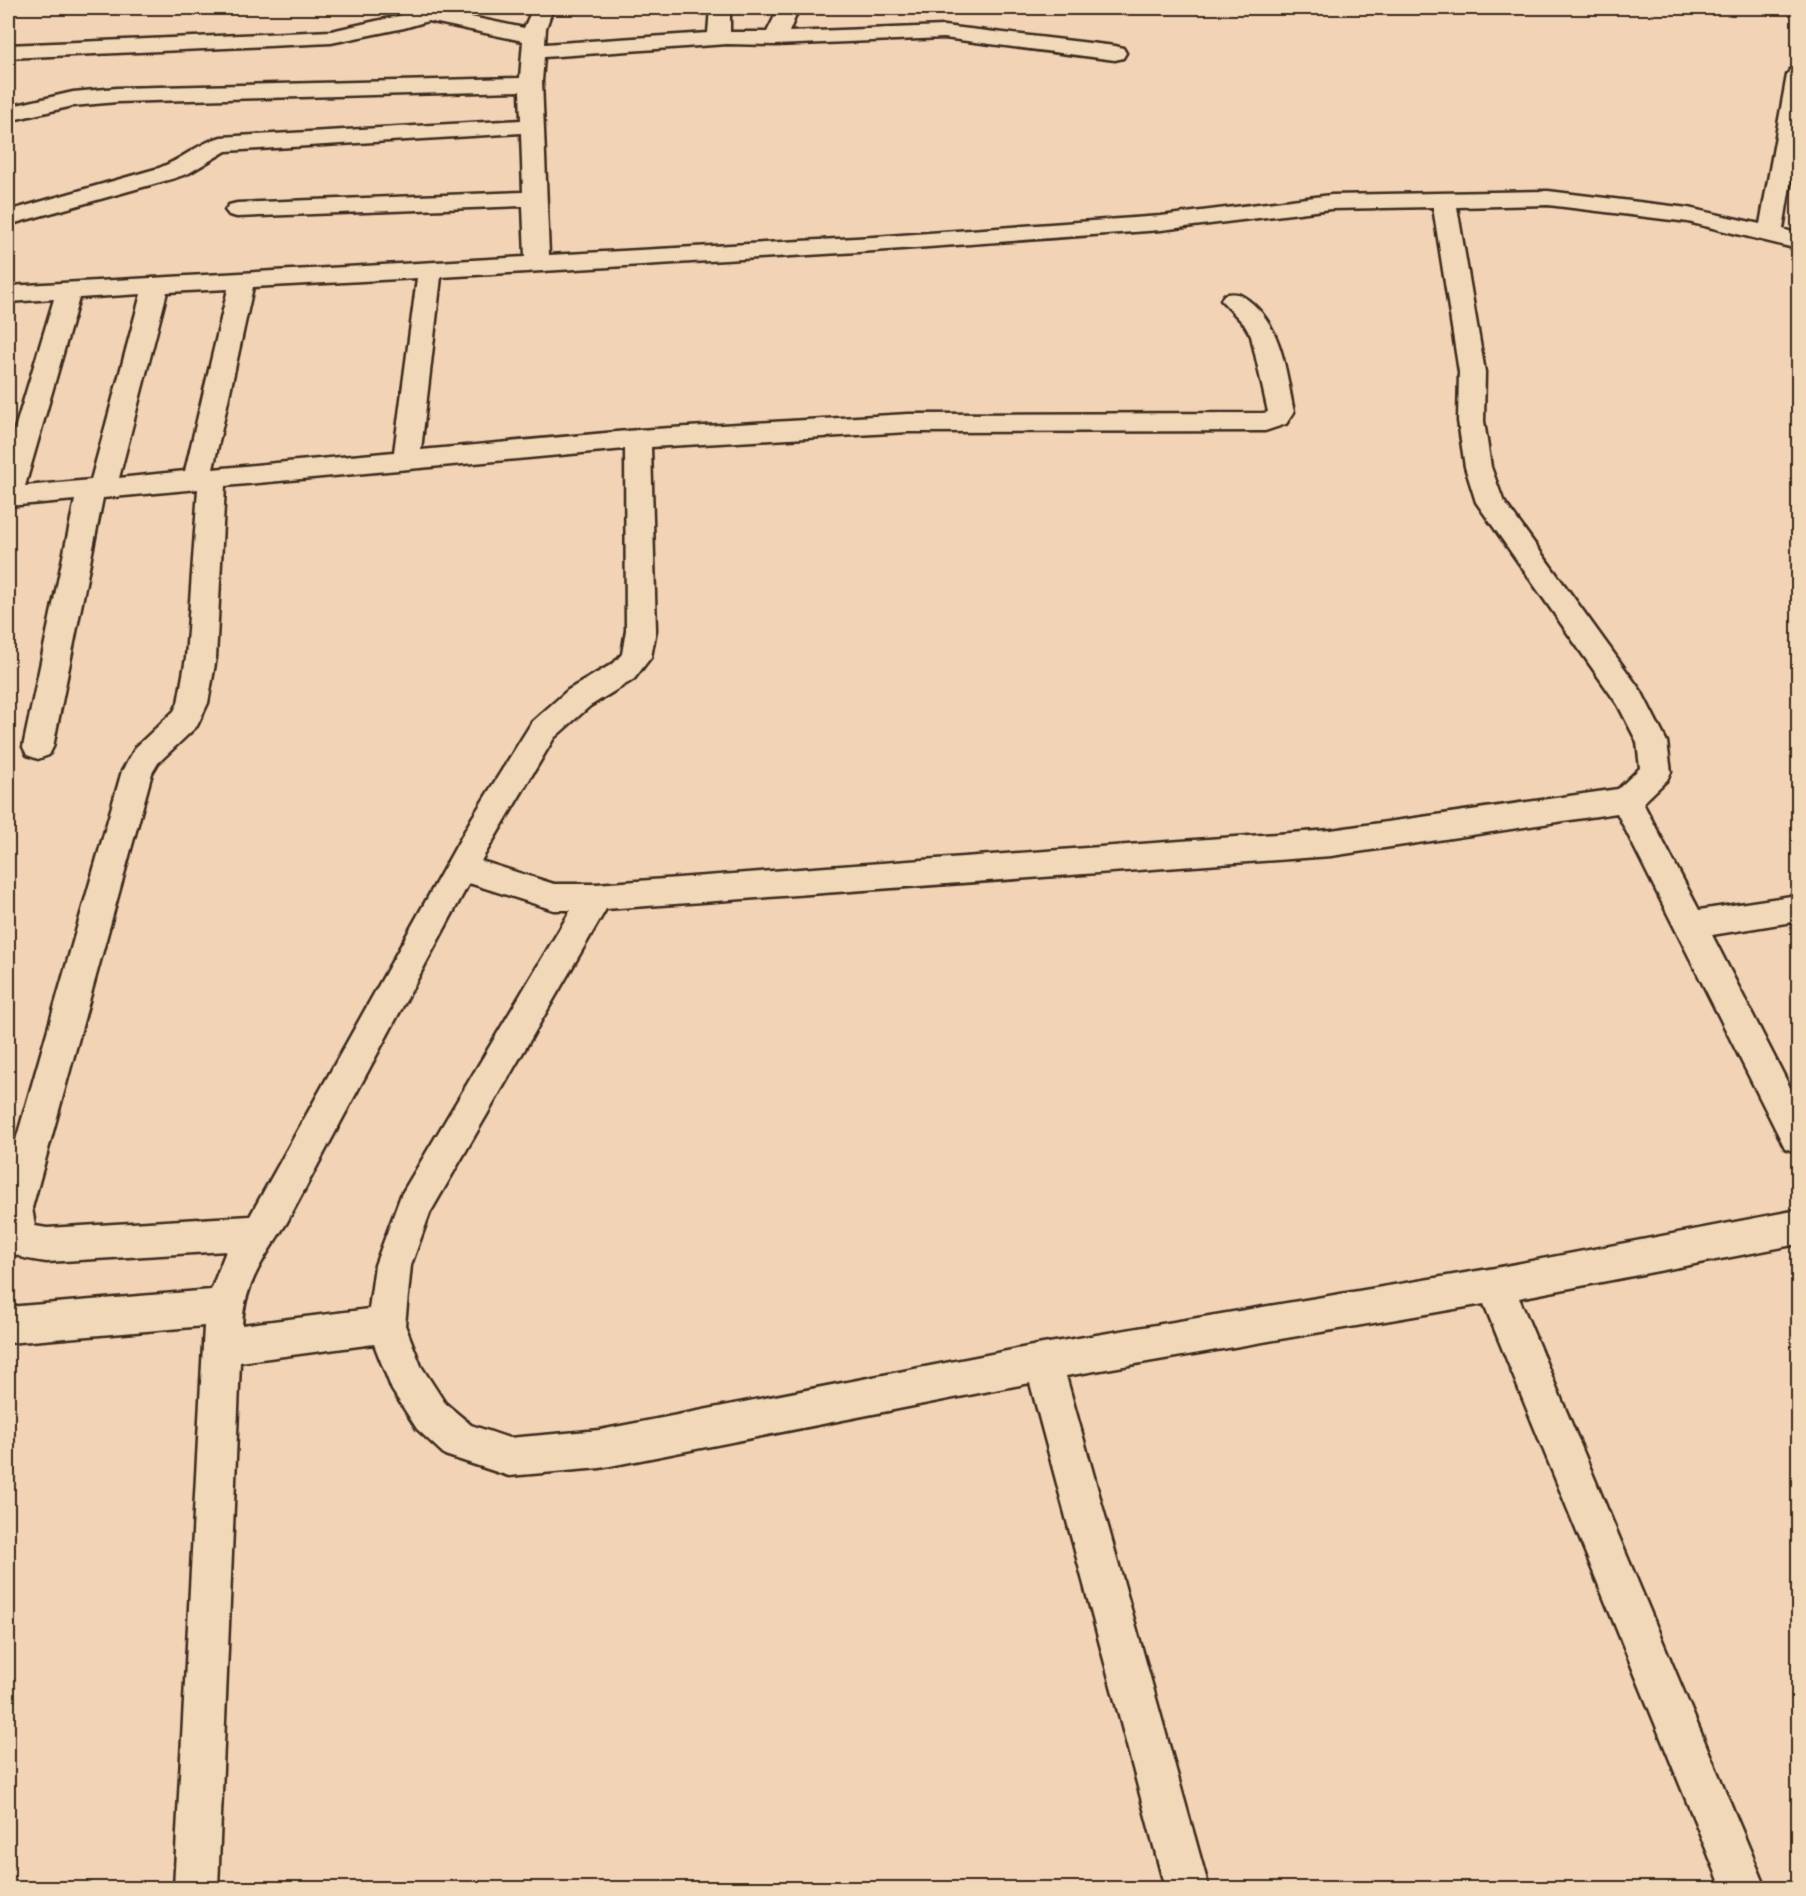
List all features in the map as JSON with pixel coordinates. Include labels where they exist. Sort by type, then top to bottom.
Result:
[{"type":"street","points":[[397,8],[428,14],[534,44],[719,38],[776,39],[856,26],[978,35],[1115,53]]},
{"type":"street","points":[[537,263],[531,84],[535,28],[543,8]]},
{"type":"street","points":[[719,38],[720,8]]},
{"type":"street","points":[[776,39],[789,8]]},
{"type":"street","points":[[8,51],[331,37],[404,22],[428,14]]},
{"type":"street","points":[[1770,233],[1793,133],[1798,75]]},
{"type":"street","points":[[8,114],[74,99],[106,95],[531,84]]},
{"type":"street","points":[[8,218],[167,173],[181,168],[221,144],[532,126]]},
{"type":"street","points":[[8,294],[874,244],[1161,223],[1331,202],[1548,198],[1688,215],[1770,233],[1798,242]]},
{"type":"street","points":[[237,210],[534,199]]},
{"type":"street","points":[[471,871],[554,897],[596,897],[1331,843],[1626,800],[1656,772],[1652,742],[1630,699],[1490,502],[1478,467],[1472,421],[1472,372],[1444,200]]},
{"type":"street","points":[[406,461],[430,269]]},
{"type":"street","points":[[242,280],[205,479],[201,658],[193,703],[186,718],[147,755],[137,771],[14,1208],[15,1226],[24,1241],[46,1245],[260,1232]]},
{"type":"street","points":[[38,747],[96,489],[156,286]]},
{"type":"street","points":[[69,290],[8,497],[638,439],[908,423],[1265,422],[1277,418],[1281,412],[1264,336],[1254,319],[1233,300]]},
{"type":"street","points":[[196,1888],[235,1345],[224,1307],[238,1265],[260,1232],[471,871],[543,730],[579,698],[624,671],[636,657],[641,630],[638,439]]},
{"type":"street","points":[[1626,800],[1798,1137]]},
{"type":"street","points":[[596,897],[414,1207],[393,1265],[386,1325],[406,1377],[431,1416],[459,1440],[509,1457],[600,1449],[1043,1362],[1495,1285],[1798,1227]]},
{"type":"street","points":[[1690,925],[1798,908]]},
{"type":"street","points":[[1495,1285],[1744,1888]]},
{"type":"street","points":[[8,1326],[224,1307]]},
{"type":"street","points":[[235,1345],[386,1325]]},
{"type":"street","points":[[1043,1362],[1187,1888]]}]
